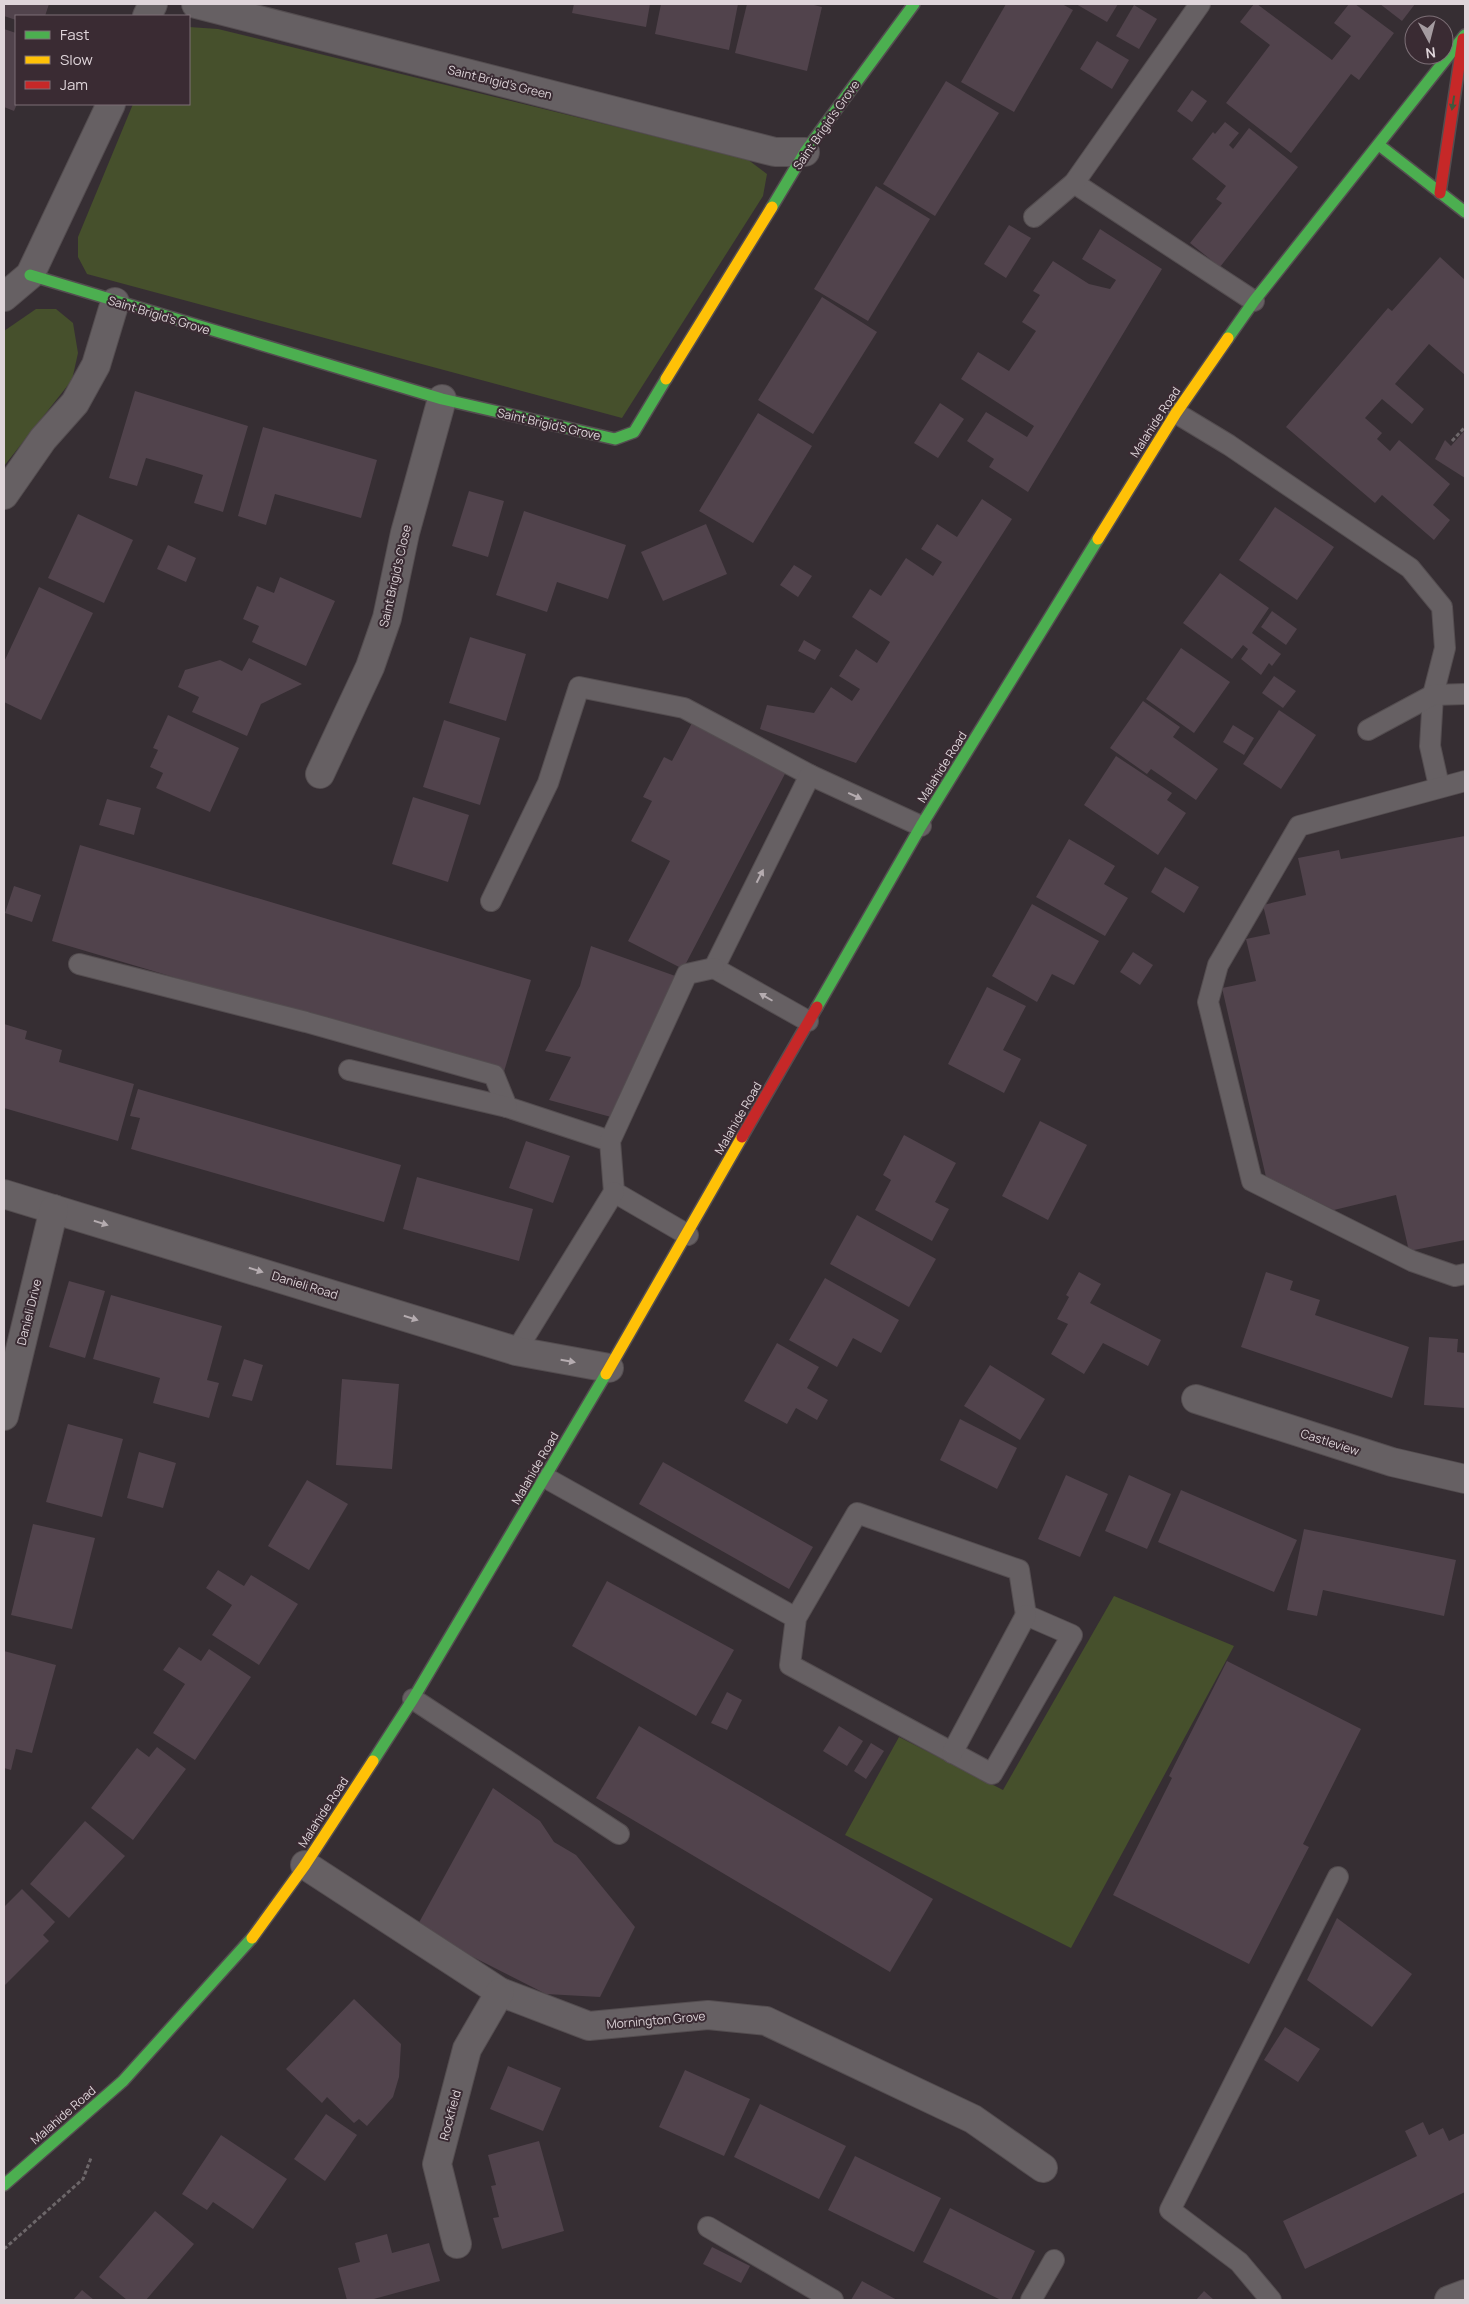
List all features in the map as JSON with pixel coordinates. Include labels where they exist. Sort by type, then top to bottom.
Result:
[{"type":"main road","name":"Saint Brigid's Grove","points":[[30,275],[442,399],[615,439],[634,432],[805,152],[914,4]]},
{"type":"main road","name":"Malahide Road","points":[[4,2184],[123,2082],[248,1943],[305,1865],[413,1700],[688,1235],[808,1021],[922,826],[1176,413],[1254,301],[1464,36]]},
{"type":"main road","points":[[1440,193],[1464,36]]},
{"type":"main road","points":[[1378,144],[1465,212]]},
{"type":"street","name":"Saint Brigid's Green","points":[[196,4],[775,152],[805,152]]},
{"type":"street","points":[[4,297],[30,275],[111,105]]},
{"type":"street","points":[[4,494],[43,439],[76,403],[96,365],[115,302]]},
{"type":"street","name":"Saint Brigid's Close","points":[[320,774],[370,667],[387,618],[405,533],[442,399]]},
{"type":"street","name":"Danieli Road","points":[[4,1194],[516,1351],[609,1368]]},
{"type":"street","name":"Danieli Drive","points":[[4,1416],[54,1209]]},
{"type":"street","name":"Castleview","points":[[1196,1399],[1392,1462],[1465,1479]]},
{"type":"street","name":"Mornington Grove","points":[[305,1865],[500,1992],[589,2026],[708,2014],[766,2021],[972,2119],[1043,2168]]},
{"type":"street","name":"Rockfield","points":[[457,2244],[436,2164],[467,2050],[500,1992]]},
{"type":"street","points":[[1449,2300],[1465,2294]]},
{"type":"lane","points":[[1034,217],[1074,182],[1200,4]]},
{"type":"lane","points":[[1074,182],[1254,301]]},
{"type":"lane","points":[[1176,413],[1229,445],[1410,568],[1442,607],[1445,648],[1433,695],[1430,746],[1439,786]]},
{"type":"lane","points":[[491,902],[548,783],[579,688],[684,708],[810,775],[922,826]]},
{"type":"lane","points":[[1368,730],[1433,695],[1465,694]]},
{"type":"lane","points":[[714,968],[810,775]]},
{"type":"lane","points":[[1465,781],[1439,786],[1299,826],[1218,965],[1208,1002],[1252,1181],[1412,1261],[1455,1276],[1465,1274]]},
{"type":"lane","points":[[79,964],[306,1022],[494,1075],[506,1107]]},
{"type":"lane","points":[[516,1351],[614,1192],[610,1140],[687,974],[714,968],[808,1021]]},
{"type":"lane","points":[[349,1070],[506,1107],[610,1140]]},
{"type":"lane","points":[[614,1192],[688,1235]]},
{"type":"lane","points":[[546,1478],[796,1618]]},
{"type":"lane","points":[[952,1753],[1026,1615],[1019,1570],[857,1513],[796,1618],[790,1666],[952,1753],[992,1774],[1072,1635],[1026,1615]]},
{"type":"lane","points":[[413,1700],[619,1834]]},
{"type":"lane","points":[[1271,2300],[1239,2262],[1170,2210],[1338,1877]]},
{"type":"lane","points":[[708,2227],[834,2300]]},
{"type":"lane","points":[[1032,2300],[1054,2260]]},
{"type":"path","points":[[1452,441],[1465,426]]},
{"type":"green space","points":[[190,27],[218,29],[747,159],[767,174],[763,196],[622,418],[87,274],[78,257],[78,237],[133,105],[190,105]]},
{"type":"green space","points":[[36,309],[56,309],[73,323],[78,353],[72,380],[4,466],[4,331]]},
{"type":"green space","points":[[1114,1596],[1234,1646],[1071,1948],[845,1835],[899,1737],[1003,1790]]},
{"type":"building","points":[[4,4],[49,4],[45,15],[15,15],[15,20],[4,16]]},
{"type":"building","points":[[574,4],[650,4],[646,27],[572,13]]},
{"type":"building","points":[[661,4],[738,4],[729,50],[655,34]]},
{"type":"building","points":[[747,4],[810,4],[822,7],[807,71],[735,53]]},
{"type":"building","points":[[1006,4],[1062,4],[1073,10],[1014,112],[961,82]]},
{"type":"building","points":[[1076,4],[1118,4],[1107,22]]},
{"type":"building","points":[[1254,4],[1257,4],[1332,60],[1351,36],[1334,23],[1349,4],[1355,4],[1394,33],[1359,80],[1351,74],[1291,153],[1226,103],[1270,45],[1240,22]]},
{"type":"building","points":[[1380,4],[1415,4],[1407,15],[1404,15],[1402,21]]},
{"type":"building","points":[[1134,5],[1157,19],[1139,49],[1116,36]]},
{"type":"building","points":[[4,29],[15,33],[15,105],[17,105],[14,111],[4,107]]},
{"type":"building","points":[[1097,41],[1129,60],[1112,89],[1080,69]]},
{"type":"building","points":[[946,81],[999,113],[935,216],[883,184]]},
{"type":"building","points":[[1192,90],[1207,101],[1192,122],[1177,111]]},
{"type":"building","points":[[1225,122],[1239,133],[1229,145],[1233,149],[1249,128],[1298,167],[1220,267],[1190,243],[1222,203],[1216,199],[1226,186],[1192,159],[1213,132],[1215,134]]},
{"type":"building","points":[[876,186],[930,219],[868,321],[814,289]]},
{"type":"building","points":[[1009,225],[1031,238],[1006,278],[984,264]]},
{"type":"building","points":[[1100,229],[1162,269],[1028,492],[989,467],[994,459],[967,441],[986,412],[1027,437],[1034,426],[961,379],[978,352],[1009,371],[1036,331],[1022,322],[1040,295],[1033,291],[1053,261],[1089,284],[1110,289],[1116,280],[1082,259]]},
{"type":"building","points":[[1440,257],[1465,280],[1465,375],[1429,344],[1395,384],[1424,409],[1412,424],[1382,399],[1365,418],[1382,433],[1377,439],[1390,451],[1399,440],[1450,484],[1433,505],[1450,520],[1434,540],[1382,495],[1375,503],[1286,427],[1388,308],[1392,311]]},
{"type":"building","points":[[822,297],[877,332],[813,434],[758,400]]},
{"type":"building","points":[[135,391],[248,426],[223,512],[194,503],[203,475],[174,466],[146,458],[137,486],[109,478]]},
{"type":"building","points":[[940,403],[964,419],[938,458],[914,443]]},
{"type":"building","points":[[758,413],[812,446],[753,543],[699,511]]},
{"type":"building","points":[[263,427],[377,460],[361,518],[275,494],[266,525],[238,516]]},
{"type":"building","points":[[1465,430],[1465,478],[1435,459],[1445,440],[1451,446]]},
{"type":"building","points":[[469,491],[504,501],[488,557],[452,546]]},
{"type":"building","points":[[982,499],[1012,519],[856,763],[760,729],[767,705],[814,713],[831,687],[852,701],[860,689],[839,676],[856,649],[877,663],[890,642],[852,617],[870,589],[881,596],[906,558],[933,576],[942,562],[921,549],[937,524],[957,537]]},
{"type":"building","points":[[1275,507],[1334,547],[1297,600],[1239,560]]},
{"type":"building","points":[[524,511],[626,545],[608,599],[557,582],[547,612],[496,595]]},
{"type":"building","points":[[78,514],[133,540],[104,603],[48,578]]},
{"type":"building","points":[[706,524],[727,574],[663,601],[641,552]]},
{"type":"building","points":[[168,545],[196,558],[186,582],[157,569]]},
{"type":"building","points":[[794,565],[812,576],[798,597],[780,585]]},
{"type":"building","points":[[1220,573],[1269,608],[1252,633],[1281,654],[1272,666],[1269,663],[1261,675],[1241,659],[1248,649],[1243,645],[1232,659],[1183,623]]},
{"type":"building","points":[[280,577],[335,601],[306,666],[252,642],[259,626],[243,619],[257,586],[274,593]]},
{"type":"building","points":[[39,587],[93,613],[41,720],[4,702],[4,662]]},
{"type":"building","points":[[1272,611],[1297,629],[1286,645],[1261,627]]},
{"type":"building","points":[[470,637],[526,654],[506,721],[449,703]]},
{"type":"building","points":[[804,640],[821,650],[815,660],[798,651]]},
{"type":"building","points":[[1181,648],[1230,682],[1194,733],[1146,699]]},
{"type":"building","points":[[249,658],[302,684],[261,704],[247,736],[192,712],[199,697],[178,687],[185,670],[220,660],[242,671]]},
{"type":"building","points":[[1274,676],[1296,691],[1283,708],[1262,693]]},
{"type":"building","points":[[1143,701],[1180,727],[1173,737],[1218,769],[1196,800],[1151,769],[1147,774],[1110,748]]},
{"type":"building","points":[[1279,710],[1316,735],[1281,789],[1243,764]]},
{"type":"building","points":[[168,715],[239,748],[210,812],[156,788],[163,773],[150,767],[158,750],[153,748]]},
{"type":"building","points":[[444,720],[500,738],[480,805],[423,787]]},
{"type":"building","points":[[693,721],[787,770],[683,969],[628,941],[670,861],[631,841],[652,801],[643,797],[664,757],[672,761]]},
{"type":"building","points":[[1233,725],[1254,738],[1244,755],[1223,742]]},
{"type":"building","points":[[1116,756],[1172,793],[1167,800],[1186,813],[1158,855],[1084,805]]},
{"type":"building","points":[[413,797],[469,815],[448,882],[392,864]]},
{"type":"building","points":[[107,799],[141,808],[134,835],[99,825]]},
{"type":"building","points":[[1465,836],[1465,1240],[1409,1251],[1396,1195],[1334,1210],[1266,1177],[1222,988],[1256,981],[1246,939],[1270,934],[1263,905],[1306,895],[1298,858],[1339,850],[1341,859]]},
{"type":"building","points":[[1069,839],[1115,866],[1104,884],[1128,898],[1105,936],[1036,897]]},
{"type":"building","points":[[80,845],[531,980],[503,1075],[52,941]]},
{"type":"building","points":[[1165,867],[1199,887],[1184,913],[1151,892]]},
{"type":"building","points":[[14,886],[41,895],[32,922],[5,913]]},
{"type":"building","points":[[1032,904],[1099,941],[1074,985],[1052,974],[1037,1002],[992,976]]},
{"type":"building","points":[[591,946],[681,978],[611,1117],[549,1100],[571,1057],[545,1051],[580,986]]},
{"type":"building","points":[[1133,952],[1153,965],[1140,985],[1120,972]]},
{"type":"building","points":[[987,987],[1026,1006],[1003,1050],[1021,1059],[1004,1093],[948,1064]]},
{"type":"building","points":[[4,1024],[27,1031],[25,1039],[62,1050],[59,1062],[134,1084],[118,1141],[4,1108]]},
{"type":"building","points":[[138,1089],[401,1165],[384,1222],[131,1149],[140,1118],[130,1116]]},
{"type":"building","points":[[1040,1121],[1087,1145],[1048,1220],[1002,1196]]},
{"type":"building","points":[[904,1135],[956,1163],[935,1202],[949,1209],[932,1241],[875,1210],[891,1180],[883,1175]]},
{"type":"building","points":[[526,1141],[570,1156],[553,1203],[509,1188]]},
{"type":"building","points":[[417,1177],[533,1209],[519,1261],[403,1229]]},
{"type":"building","points":[[857,1215],[936,1259],[909,1307],[830,1264]]},
{"type":"building","points":[[1079,1272],[1101,1284],[1090,1303],[1161,1340],[1148,1366],[1103,1343],[1084,1374],[1051,1354],[1068,1324],[1057,1319],[1069,1297],[1066,1295]]},
{"type":"building","points":[[1266,1272],[1293,1281],[1290,1290],[1320,1300],[1315,1315],[1409,1347],[1392,1398],[1241,1347]]},
{"type":"building","points":[[825,1278],[899,1320],[881,1353],[853,1338],[837,1367],[789,1340]]},
{"type":"building","points":[[69,1281],[105,1291],[85,1358],[49,1347]]},
{"type":"building","points":[[111,1295],[222,1326],[207,1380],[219,1383],[209,1418],[153,1403],[160,1378],[93,1359]]},
{"type":"building","points":[[1429,1337],[1458,1339],[1457,1352],[1465,1353],[1465,1408],[1424,1405]]},
{"type":"building","points":[[777,1343],[819,1367],[807,1388],[828,1400],[817,1420],[796,1408],[787,1424],[744,1401]]},
{"type":"building","points":[[244,1359],[263,1365],[252,1401],[232,1396]]},
{"type":"building","points":[[990,1365],[1045,1399],[1020,1440],[964,1406]]},
{"type":"building","points":[[342,1379],[399,1384],[392,1469],[336,1465]]},
{"type":"building","points":[[960,1419],[1017,1448],[997,1489],[940,1460]]},
{"type":"building","points":[[68,1424],[123,1439],[102,1517],[46,1502]]},
{"type":"building","points":[[139,1452],[176,1463],[163,1508],[127,1498]]},
{"type":"building","points":[[663,1462],[813,1547],[789,1589],[639,1504]]},
{"type":"building","points":[[1066,1475],[1108,1494],[1080,1557],[1038,1539]]},
{"type":"building","points":[[1129,1475],[1171,1494],[1147,1549],[1105,1531]]},
{"type":"building","points":[[307,1480],[348,1504],[309,1570],[268,1546]]},
{"type":"building","points":[[1181,1490],[1297,1540],[1274,1592],[1158,1542]]},
{"type":"building","points":[[33,1524],[95,1538],[72,1629],[11,1615]]},
{"type":"building","points":[[1304,1529],[1456,1560],[1444,1616],[1323,1590],[1317,1616],[1287,1610]]},
{"type":"building","points":[[218,1570],[244,1586],[251,1575],[298,1604],[259,1665],[212,1635],[232,1605],[206,1588]]},
{"type":"building","points":[[607,1581],[734,1650],[696,1716],[572,1646]]},
{"type":"building","points":[[179,1647],[201,1661],[209,1649],[251,1677],[195,1760],[153,1733],[185,1684],[163,1670]]},
{"type":"building","points":[[4,1651],[56,1665],[32,1753],[16,1749],[11,1770],[4,1768]]},
{"type":"building","points":[[1227,1661],[1361,1729],[1303,1844],[1309,1847],[1249,1964],[1113,1895],[1172,1778],[1169,1776]]},
{"type":"building","points":[[727,1692],[742,1700],[727,1730],[711,1723]]},
{"type":"building","points":[[639,1726],[933,1899],[890,1972],[596,1798]]},
{"type":"building","points":[[839,1726],[863,1741],[847,1766],[823,1751]]},
{"type":"building","points":[[871,1743],[884,1751],[866,1779],[854,1771]]},
{"type":"building","points":[[157,1747],[186,1769],[133,1840],[91,1808],[137,1748],[149,1757]]},
{"type":"building","points":[[493,1788],[540,1821],[554,1842],[576,1855],[635,1927],[600,1997],[546,1994],[416,1928]]},
{"type":"building","points":[[85,1821],[125,1856],[69,1918],[30,1884]]},
{"type":"building","points":[[22,1889],[55,1922],[43,1935],[49,1941],[4,1986],[4,1907]]},
{"type":"building","points":[[1337,1918],[1412,1974],[1372,2027],[1307,1980]]},
{"type":"building","points":[[354,1999],[401,2044],[399,2077],[393,2097],[367,2126],[359,2119],[354,2123],[327,2097],[322,2103],[286,2069]]},
{"type":"building","points":[[1285,2027],[1320,2049],[1298,2082],[1264,2060]]},
{"type":"building","points":[[508,2066],[561,2088],[543,2131],[490,2109]]},
{"type":"building","points":[[685,2070],[750,2099],[724,2156],[659,2127]]},
{"type":"building","points":[[760,2104],[846,2146],[819,2199],[734,2157]]},
{"type":"building","points":[[326,2114],[357,2135],[325,2181],[294,2159]]},
{"type":"building","points":[[1423,2122],[1429,2135],[1443,2128],[1449,2141],[1465,2133],[1465,2192],[1305,2269],[1283,2221],[1417,2156],[1405,2131]]},
{"type":"building","points":[[221,2135],[287,2179],[253,2229],[213,2202],[207,2210],[182,2194]]},
{"type":"building","points":[[539,2141],[564,2231],[502,2249],[493,2218],[499,2217],[491,2186],[496,2185],[488,2155]]},
{"type":"building","points":[[855,2156],[941,2198],[914,2252],[828,2210]]},
{"type":"building","points":[[950,2208],[1035,2251],[1011,2300],[1001,2300],[923,2262]]},
{"type":"building","points":[[155,2211],[194,2244],[146,2300],[127,2300],[99,2277]]},
{"type":"building","points":[[387,2234],[392,2253],[429,2243],[440,2281],[370,2300],[347,2300],[338,2268],[360,2262],[355,2243]]},
{"type":"building","points":[[712,2247],[750,2266],[741,2283],[703,2264]]},
{"type":"building","points":[[862,2281],[897,2300],[851,2300]]},
{"type":"building","points":[[82,2290],[94,2300],[73,2300]]},
{"type":"building","points":[[1204,2291],[1214,2300],[1196,2300]]},
{"type":"traffic: fast","points":[[772,207],[805,152],[914,4]]},
{"type":"traffic: fast","points":[[1228,338],[1254,301],[1465,35]]},
{"type":"traffic: fast","points":[[1379,145],[1465,212]]},
{"type":"traffic: fast","points":[[30,275],[442,399],[615,439],[634,432],[666,379]]},
{"type":"traffic: fast","points":[[817,1007],[921,826],[1098,539]]},
{"type":"traffic: fast","points":[[373,1761],[413,1699],[606,1374]]},
{"type":"traffic: fast","points":[[4,2185],[123,2081],[252,1938]]},
{"type":"traffic: slow","points":[[666,379],[772,207]]},
{"type":"traffic: slow","points":[[1098,539],[1176,413],[1228,338]]},
{"type":"traffic: slow","points":[[606,1374],[742,1137]]},
{"type":"traffic: slow","points":[[252,1938],[305,1865],[373,1761]]},
{"type":"traffic: jam","points":[[1440,193],[1463,39]]},
{"type":"traffic: jam","points":[[742,1137],[817,1007]]}]
